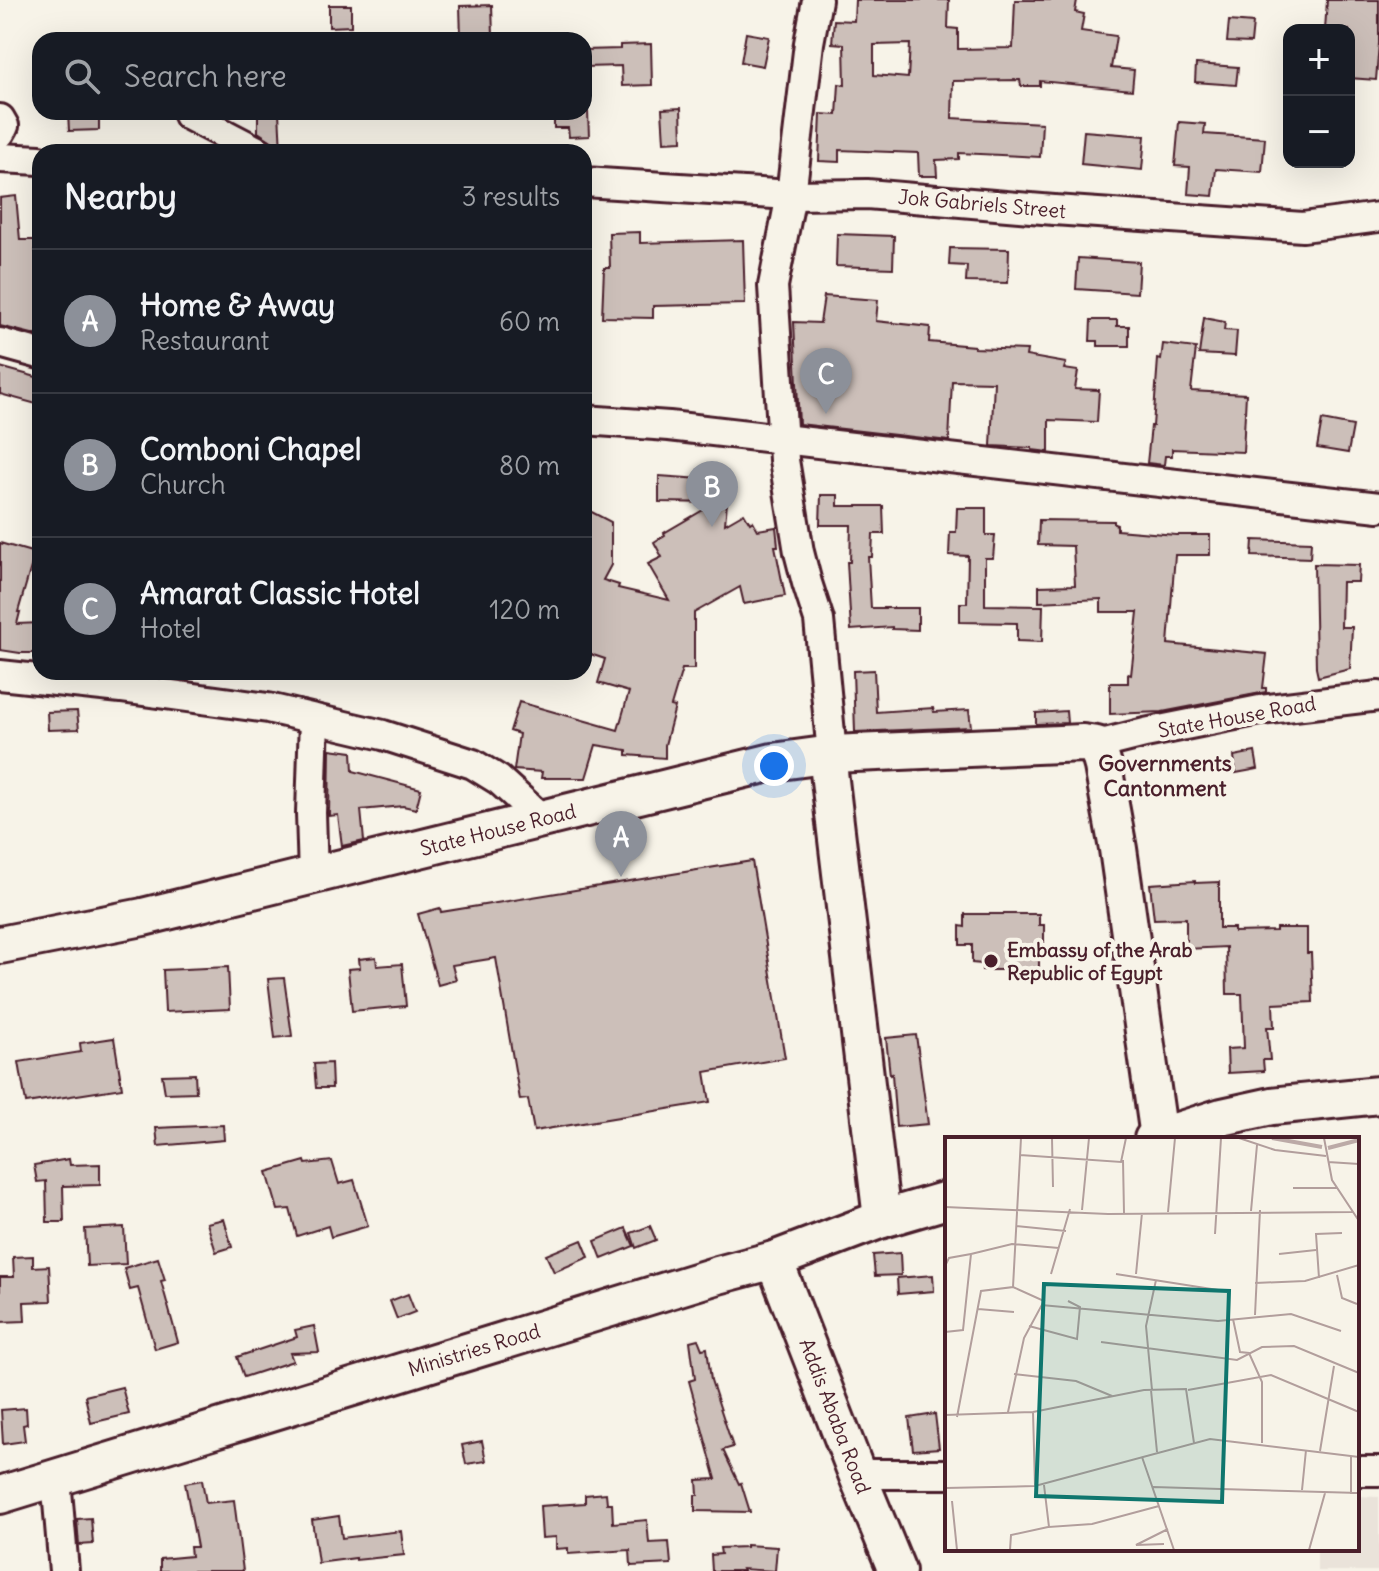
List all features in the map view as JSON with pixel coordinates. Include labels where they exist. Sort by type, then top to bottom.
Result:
[{"type":"main road","name":"State House Road","points":[[0,945],[143,917],[773,762],[830,755],[1083,743],[1097,745]]},
{"type":"main road","points":[[1097,745],[1118,849],[1156,1137]]},
{"type":"main road","points":[[830,755],[882,1219]]},
{"type":"main road","points":[[1159,1137],[1222,1117],[1272,1106],[1379,1095]]},
{"type":"main road","name":"Ministries Road","points":[[0,1495],[774,1260],[882,1219],[945,1201]]},
{"type":"main road","name":"Addis Ababa Road","points":[[774,1260],[897,1571]]},
{"type":"street","points":[[817,0],[791,195],[773,286],[784,460],[799,552],[819,620],[830,755]]},
{"type":"street","points":[[0,119],[4,126],[0,133]]},
{"type":"street","points":[[198,120],[244,144]]},
{"type":"street","points":[[0,158],[32,160]]},
{"type":"street","name":"Jok Gabriels Street","points":[[592,183],[791,195],[867,194],[1303,227],[1379,217]]},
{"type":"street","points":[[0,343],[32,352]]},
{"type":"street","points":[[592,421],[669,426],[1379,507]]},
{"type":"street","points":[[0,675],[32,678]]},
{"type":"street","points":[[47,680],[268,708],[383,735],[473,764],[499,780],[542,819]]},
{"type":"street","name":"State House Road","points":[[1097,745],[1260,710],[1379,696]]},
{"type":"street","points":[[313,876],[311,799],[314,719]]},
{"type":"street","points":[[857,1474],[945,1474]]},
{"type":"street","points":[[56,1479],[64,1571]]},
{"type":"shaded area","points":[[1359,1496],[1379,1497],[1379,1571],[1317,1571],[1317,1551],[1359,1551]]},
{"type":"building","points":[[855,0],[949,0],[948,28],[958,29],[958,49],[1013,48],[1015,0],[1077,0],[1075,12],[1084,14],[1081,31],[1116,36],[1111,68],[1134,70],[1132,90],[1040,81],[1040,86],[1021,86],[1020,80],[953,81],[952,118],[1042,123],[1040,157],[959,153],[959,159],[936,160],[937,176],[919,176],[918,153],[839,150],[839,162],[819,161],[821,114],[837,115],[839,84],[845,85],[844,44],[832,43],[834,20],[854,21]],"holes":[[[910,44],[908,78],[874,75],[874,45]]]},
{"type":"building","points":[[1327,0],[1379,0],[1376,80],[1355,78],[1355,24],[1325,24]]},
{"type":"building","points":[[329,5],[351,5],[351,26],[329,27]]},
{"type":"building","points":[[492,5],[493,32],[461,32],[460,6]]},
{"type":"building","points":[[1229,21],[1253,23],[1251,43],[1227,42]]},
{"type":"building","points":[[746,33],[769,37],[763,66],[741,62]]},
{"type":"building","points":[[651,44],[652,85],[622,86],[621,66],[592,67],[592,50],[620,49],[620,45]]},
{"type":"building","points":[[1196,64],[1238,67],[1236,85],[1195,82]]},
{"type":"building","points":[[681,108],[682,141],[664,142],[662,109]]},
{"type":"building","points":[[68,120],[99,120],[99,130],[69,131]]},
{"type":"building","points":[[258,120],[279,120],[281,144],[274,144],[258,132]]},
{"type":"building","points":[[554,120],[588,120],[589,136],[569,137],[568,128],[554,128]]},
{"type":"building","points":[[1179,122],[1205,124],[1204,134],[1265,138],[1262,172],[1216,169],[1213,196],[1188,194],[1190,167],[1175,166]]},
{"type":"building","points":[[1084,131],[1145,136],[1142,170],[1081,164]]},
{"type":"building","points":[[16,196],[20,240],[32,240],[32,334],[0,326],[0,198]]},
{"type":"building","points":[[640,232],[640,243],[743,240],[745,304],[653,306],[653,318],[602,317],[604,268],[610,268],[609,233]]},
{"type":"building","points":[[837,234],[894,236],[893,268],[836,266]]},
{"type":"building","points":[[950,248],[1009,249],[1008,283],[966,282],[967,266],[949,265]]},
{"type":"building","points":[[1078,258],[1139,262],[1137,293],[1076,289]]},
{"type":"building","points":[[824,296],[878,300],[876,321],[930,327],[929,342],[1027,350],[1026,356],[1066,363],[1064,369],[1078,371],[1075,389],[1099,390],[1097,422],[1049,420],[1049,452],[991,446],[994,382],[952,381],[949,441],[799,424],[794,322],[820,323]]},
{"type":"building","points":[[1204,318],[1225,322],[1224,330],[1237,331],[1235,356],[1199,354]]},
{"type":"building","points":[[1091,320],[1117,320],[1117,326],[1129,326],[1129,346],[1098,346],[1098,341],[1090,341]]},
{"type":"building","points":[[1163,344],[1196,348],[1191,391],[1246,394],[1243,452],[1172,449],[1172,456],[1165,456],[1164,465],[1147,463],[1158,359],[1161,360]]},
{"type":"building","points":[[0,367],[32,376],[32,403],[0,394]]},
{"type":"building","points":[[1322,420],[1353,426],[1348,453],[1317,448]]},
{"type":"building","points":[[659,476],[729,481],[725,524],[744,513],[758,530],[776,527],[778,546],[775,546],[785,596],[744,604],[740,587],[694,613],[694,669],[682,669],[671,706],[675,707],[665,745],[665,758],[627,755],[627,750],[596,745],[586,778],[541,778],[542,772],[514,770],[519,734],[510,731],[519,702],[618,730],[629,692],[598,683],[605,659],[592,655],[592,512],[611,522],[611,565],[603,580],[619,585],[618,588],[669,600],[648,564],[662,557],[654,542],[715,503],[659,502]]},
{"type":"building","points":[[821,495],[838,495],[838,506],[883,506],[884,534],[873,534],[872,557],[868,557],[871,608],[918,608],[918,630],[892,627],[851,630],[847,562],[850,562],[851,525],[820,525]]},
{"type":"building","points":[[957,508],[986,508],[986,535],[995,535],[993,558],[985,558],[985,605],[1043,606],[1042,642],[1017,641],[1017,623],[960,622],[960,603],[967,603],[968,556],[949,555],[950,532],[956,532]]},
{"type":"building","points":[[1039,520],[1114,521],[1117,530],[1210,535],[1210,555],[1175,555],[1168,644],[1267,654],[1263,688],[1266,692],[1162,712],[1110,714],[1110,683],[1128,683],[1128,674],[1131,675],[1138,612],[1101,612],[1101,599],[1039,602],[1039,586],[1075,585],[1073,546],[1038,545]]},
{"type":"building","points":[[1253,540],[1311,542],[1310,558],[1252,556]]},
{"type":"building","points":[[0,543],[32,552],[17,624],[32,623],[32,653],[0,650]]},
{"type":"building","points":[[1314,564],[1359,565],[1358,582],[1342,582],[1341,627],[1352,627],[1350,669],[1318,677],[1316,668]]},
{"type":"building","points":[[874,670],[876,712],[933,708],[934,712],[969,710],[971,727],[855,732],[853,671]]},
{"type":"building","points":[[77,711],[79,729],[48,730],[47,712]]},
{"type":"building","points":[[1066,711],[1067,723],[1036,724],[1036,713]]},
{"type":"building","points":[[330,749],[352,752],[353,771],[421,789],[416,809],[403,806],[361,810],[364,841],[342,846],[338,815],[329,816]]},
{"type":"building","points":[[1255,752],[1258,769],[1236,773],[1234,756]]},
{"type":"building","points":[[752,861],[785,1058],[705,1072],[710,1102],[534,1131],[528,1099],[520,1100],[496,958],[452,965],[456,980],[438,985],[418,914],[440,908],[441,912]]},
{"type":"building","points":[[1219,882],[1219,928],[1234,928],[1234,932],[1307,928],[1313,1002],[1273,1004],[1274,1027],[1267,1027],[1270,1060],[1263,1060],[1264,1071],[1228,1073],[1227,1049],[1244,1048],[1242,994],[1227,994],[1226,947],[1186,949],[1186,918],[1154,919],[1150,884]]},
{"type":"building","points":[[965,914],[1039,914],[1039,925],[1044,925],[1044,945],[1039,945],[1039,970],[982,970],[982,964],[972,963],[972,945],[960,945],[960,926],[965,927]]},
{"type":"building","points":[[376,957],[377,966],[402,964],[406,1006],[352,1011],[348,969],[360,968],[359,959]]},
{"type":"building","points":[[228,967],[230,1009],[165,1012],[163,970]]},
{"type":"building","points":[[284,978],[292,1036],[275,1038],[268,979]]},
{"type":"building","points":[[916,1035],[928,1124],[896,1127],[886,1038]]},
{"type":"building","points":[[114,1038],[122,1088],[26,1103],[19,1062],[81,1052],[80,1043]]},
{"type":"building","points":[[331,1063],[332,1088],[316,1088],[314,1064]]},
{"type":"building","points":[[195,1074],[196,1092],[165,1093],[162,1075]]},
{"type":"building","points":[[223,1125],[224,1140],[158,1146],[156,1128]]},
{"type":"building","points":[[69,1159],[70,1165],[100,1164],[100,1185],[63,1186],[64,1222],[47,1222],[46,1181],[37,1182],[34,1165]]},
{"type":"building","points":[[305,1161],[306,1164],[332,1161],[339,1184],[354,1180],[368,1226],[331,1237],[328,1226],[297,1236],[290,1209],[278,1210],[267,1172]]},
{"type":"building","points":[[224,1219],[232,1247],[216,1252],[207,1223]]},
{"type":"building","points":[[650,1226],[656,1240],[636,1248],[631,1233]]},
{"type":"building","points":[[124,1227],[126,1264],[87,1266],[85,1229]]},
{"type":"building","points":[[626,1228],[634,1246],[602,1259],[595,1241]]},
{"type":"building","points":[[582,1240],[589,1257],[554,1272],[546,1255]]},
{"type":"building","points":[[900,1253],[901,1275],[875,1276],[873,1255]]},
{"type":"building","points":[[33,1256],[33,1267],[49,1266],[51,1301],[24,1302],[25,1321],[0,1322],[0,1277],[14,1277],[13,1257]]},
{"type":"building","points":[[158,1258],[165,1280],[161,1281],[178,1342],[155,1349],[138,1288],[130,1290],[124,1268]]},
{"type":"building","points":[[933,1275],[934,1291],[898,1294],[897,1278]]},
{"type":"building","points":[[408,1294],[415,1312],[397,1319],[390,1301]]},
{"type":"building","points":[[314,1326],[319,1352],[290,1353],[293,1361],[244,1377],[237,1357],[297,1337],[295,1330]]},
{"type":"building","points":[[698,1339],[702,1349],[707,1348],[711,1380],[733,1447],[723,1450],[741,1483],[750,1512],[695,1511],[697,1480],[716,1479],[689,1381],[695,1379],[690,1341]]},
{"type":"building","points":[[122,1387],[129,1414],[91,1423],[85,1396]]},
{"type":"building","points":[[26,1408],[27,1424],[23,1425],[25,1441],[3,1444],[1,1410]]},
{"type":"building","points":[[935,1414],[939,1448],[913,1450],[909,1418]]},
{"type":"building","points":[[482,1441],[486,1461],[466,1464],[462,1445]]},
{"type":"building","points":[[202,1480],[206,1503],[234,1500],[243,1571],[160,1571],[160,1559],[191,1556],[190,1547],[197,1547],[185,1483]]},
{"type":"building","points":[[606,1493],[607,1503],[612,1503],[613,1523],[647,1520],[649,1543],[669,1542],[671,1564],[631,1566],[630,1550],[568,1554],[568,1548],[556,1549],[556,1537],[542,1538],[540,1506],[585,1503],[585,1495]]},
{"type":"building","points":[[339,1516],[342,1538],[401,1531],[404,1555],[318,1563],[312,1520]]},
{"type":"building","points":[[91,1518],[93,1544],[79,1545],[77,1519]]},
{"type":"building","points":[[746,1545],[777,1547],[775,1571],[712,1571],[711,1555],[721,1554],[720,1548]]},
{"type":"place","name":"Amarat Classic Hotel","points":[[826,414]]},
{"type":"place","name":"Comboni Chapel","points":[[712,527]]},
{"type":"place","name":"Home & Away","points":[[621,877]]},
{"type":"place","name":"Embassy of the Arab Republic of Egypt","points":[[991,961]]},
{"type":"district","name":"Governments Cantonment","points":[[1165,776]]}]
